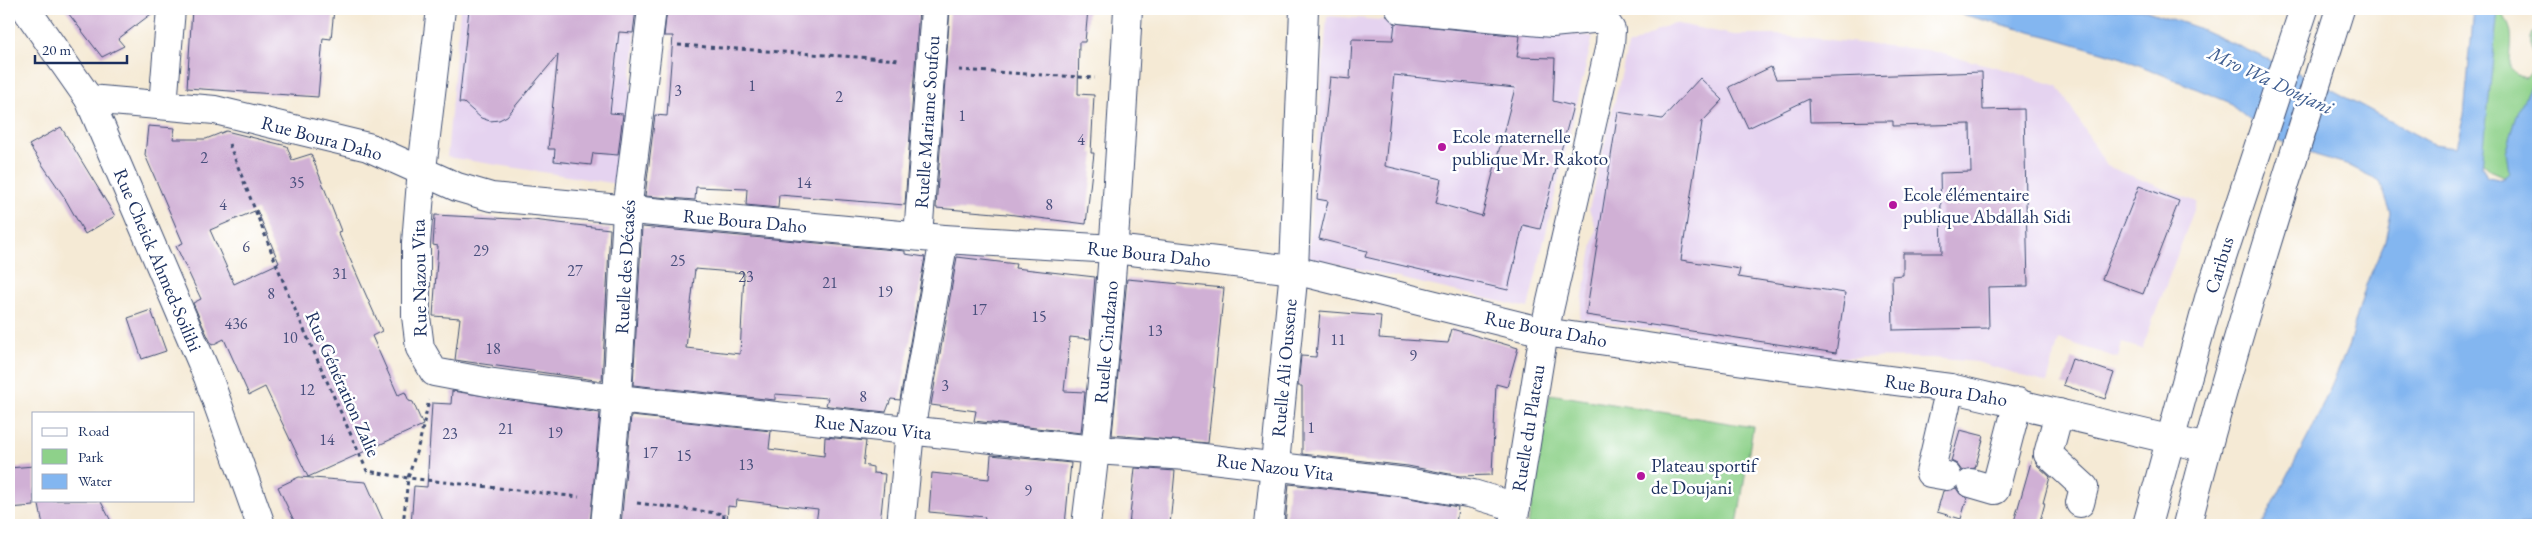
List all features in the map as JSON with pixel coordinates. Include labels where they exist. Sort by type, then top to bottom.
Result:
[{"type":"street","name":"Rue Cheick Ahmed-Soilihi","points":[[26,9],[89,99],[208,377],[262,525]]},
{"type":"street","points":[[163,105],[171,9]]},
{"type":"street","name":"Rue Nazou Vita","points":[[441,9],[422,169],[416,243],[416,316],[420,348],[434,372],[493,383],[618,399],[1095,450],[1187,456],[1274,468],[1406,482],[1473,494],[1514,516]]},
{"type":"street","name":"Ruelle des Décasés","points":[[607,513],[618,399],[626,211],[652,9]]},
{"type":"street","name":"Ruelle Mariame Soufou","points":[[901,525],[931,237],[932,62],[935,9]]},
{"type":"street","name":"Ruelle Cindzano","points":[[1086,525],[1114,249],[1128,9]]},
{"type":"street","name":"Ruelle Ali Oussene","points":[[1269,525],[1294,270],[1304,9]]},
{"type":"street","name":"Ruelle du Plateau","points":[[1400,9],[1552,23],[1603,18],[1611,30],[1610,44],[1544,332],[1514,516]]},
{"type":"street","name":"Caribus","points":[[2147,525],[2169,438],[2211,291],[2304,9]]},
{"type":"street","points":[[2187,525],[2207,448],[2299,138],[2340,9]]},
{"type":"street","name":"Rue Boura Daho","points":[[89,99],[215,110],[368,147],[422,169],[458,187],[491,197],[626,211],[931,237],[1114,249],[1294,270],[1544,332],[1757,363],[1950,388],[2018,402],[2207,448]]},
{"type":"street","points":[[1950,388],[1930,473],[1995,490],[2018,402]]},
{"type":"street","points":[[2059,413],[2048,454],[2084,487],[2080,503]]},
{"type":"path","points":[[648,43],[932,62],[962,71],[1124,79]]},
{"type":"path","name":"Rue Génération Zalie","points":[[215,110],[289,296],[367,471],[607,513],[724,514],[723,525]]},
{"type":"path","points":[[403,525],[408,478],[420,440],[434,372]]},
{"type":"shaded area","points":[[460,9],[637,9],[624,185],[447,157]]},
{"type":"shaded area","name":"Ecole maternelle publique Mr. Rakoto","points":[[1327,16],[1593,36],[1528,308],[1308,257]]},
{"type":"shaded area","name":"Ecole élémentaire publique Abdallah Sidi","points":[[1673,23],[1734,35],[1782,35],[1927,50],[2000,68],[2058,86],[2107,166],[2197,202],[2142,349],[2122,343],[2118,358],[2059,339],[2047,383],[1977,362],[1932,358],[1822,357],[1579,318],[1596,228],[1589,209],[1628,46]]},
{"type":"green space","points":[[2482,9],[2500,9],[2511,31],[2510,67],[2519,76],[2526,78],[2534,64],[2531,40],[2538,21],[2538,213],[2515,181],[2490,170],[2475,154]]},
{"type":"green space","name":"Plateau sportif de Doujani","points":[[1550,394],[1753,427],[1737,525],[1528,525]]},
{"type":"water","name":"Mro Wa Doujani","points":[[1941,9],[2141,9],[2196,27],[2314,80],[2433,144],[2456,147],[2464,115],[2474,9],[2498,9],[2482,166],[2487,177],[2501,179],[2509,172],[2506,152],[2519,109],[2533,81],[2538,24],[2538,525],[2262,525],[2314,425],[2348,347],[2366,285],[2385,241],[2391,213],[2380,181],[2346,164],[2305,152],[2269,136],[2226,101],[2122,58],[2054,38]]},
{"type":"building","points":[[65,9],[155,9],[155,11],[118,39],[124,46],[102,57]]},
{"type":"building","points":[[192,9],[334,9],[331,39],[323,38],[318,97],[187,88]]},
{"type":"building","points":[[469,9],[636,9],[633,33],[619,32],[610,113],[623,114],[618,155],[593,153],[591,165],[554,161],[555,149],[548,149],[558,55],[507,116],[499,120],[490,121],[481,118],[464,103],[459,103]]},
{"type":"building","points":[[667,9],[919,9],[905,205],[779,195],[778,208],[746,205],[747,189],[696,187],[695,200],[645,196],[655,115],[667,116],[673,36],[664,36]]},
{"type":"building","points":[[950,9],[1088,9],[1085,42],[1079,42],[1078,94],[1094,95],[1091,153],[1094,153],[1086,224],[1007,214],[936,208]]},
{"type":"building","name":"Ecole maternelle publique Mr. Rakoto","points":[[1395,23],[1520,36],[1517,57],[1555,58],[1553,101],[1573,106],[1540,229],[1523,225],[1508,290],[1365,257],[1367,251],[1319,239],[1328,201],[1317,199],[1330,77],[1350,79],[1352,39],[1393,40]],"holes":[[[1394,75],[1515,88],[1482,216],[1436,203],[1441,179],[1385,166]]]},
{"type":"building","points":[[1771,67],[1776,79],[1982,72],[1983,110],[2024,109],[2028,286],[1988,287],[1989,328],[1893,330],[1892,276],[1903,275],[1903,253],[1942,253],[1940,173],[1971,172],[1970,124],[1893,126],[1893,121],[1810,122],[1809,99],[1748,128],[1729,87]]},
{"type":"building","points":[[1700,78],[1723,100],[1702,122],[1681,260],[1740,269],[1738,277],[1845,293],[1836,353],[1586,315],[1618,112],[1662,119]]},
{"type":"building","points":[[148,126],[175,128],[173,139],[206,139],[226,131],[287,146],[292,160],[311,154],[341,231],[338,232],[382,331],[372,336],[398,395],[405,392],[409,401],[413,402],[423,425],[308,477],[265,387],[249,395],[224,339],[212,345],[193,303],[201,299],[176,246],[183,243],[145,155]],"holes":[[[257,210],[279,263],[234,284],[210,230]]]},
{"type":"building","points":[[61,127],[115,216],[85,234],[63,195],[29,145]]},
{"type":"building","points":[[2139,186],[2179,201],[2143,294],[2102,279]]},
{"type":"building","points":[[435,215],[533,220],[610,229],[602,381],[455,360],[460,318],[433,316],[438,246],[433,245]]},
{"type":"building","points":[[642,227],[905,251],[905,254],[925,257],[900,400],[891,399],[886,412],[829,406],[826,405],[828,398],[775,394],[775,400],[633,385]],"holes":[[[695,269],[744,273],[740,354],[686,348]]]},
{"type":"building","points":[[957,257],[1016,264],[1015,268],[1095,277],[1090,339],[1070,337],[1064,391],[1085,392],[1081,433],[974,421],[976,411],[931,405]]},
{"type":"building","points":[[1127,279],[1224,288],[1208,443],[1112,435]]},
{"type":"building","points":[[151,310],[166,351],[142,359],[128,318]]},
{"type":"building","points":[[1320,311],[1381,316],[1379,338],[1448,343],[1452,329],[1518,348],[1507,387],[1496,384],[1492,475],[1460,476],[1408,466],[1302,454],[1302,386],[1298,386],[1301,356],[1316,357]]},
{"type":"building","points":[[2072,359],[2114,373],[2105,399],[2063,385]]},
{"type":"building","points":[[452,391],[600,413],[590,525],[411,525],[414,486],[427,487],[432,403],[451,404]]},
{"type":"building","points":[[631,416],[771,431],[769,449],[824,456],[825,437],[866,441],[863,465],[873,467],[873,473],[885,474],[880,525],[820,525],[816,523],[818,509],[737,500],[736,507],[728,506],[727,525],[621,525]]},
{"type":"building","points":[[1960,430],[1984,436],[1975,468],[1962,471],[1957,464],[1951,461]]},
{"type":"building","points":[[991,455],[1071,463],[1065,525],[984,525],[985,517],[929,512],[932,473],[989,479]]},
{"type":"building","points":[[2033,455],[2037,465],[2050,477],[2039,525],[2013,525]]},
{"type":"building","points":[[32,466],[32,502],[34,502],[34,506],[9,508],[9,468]]},
{"type":"building","points":[[1135,468],[1175,471],[1170,525],[1129,525]]},
{"type":"building","points":[[299,477],[366,482],[385,525],[296,525],[278,487]]},
{"type":"building","points":[[1289,484],[1404,497],[1458,507],[1456,525],[1285,525]]},
{"type":"building","points":[[1956,488],[1960,494],[1967,498],[1961,519],[1937,512],[1943,491]]},
{"type":"building","points":[[38,502],[101,502],[113,525],[43,525]]},
{"type":"place","name":"Ecole maternelle publique Mr. Rakoto","points":[[1442,147]]},
{"type":"place","name":"Ecole élémentaire publique Abdallah Sidi","points":[[1893,205]]},
{"type":"place","name":"Plateau sportif de Doujani","points":[[1641,476]]}]
